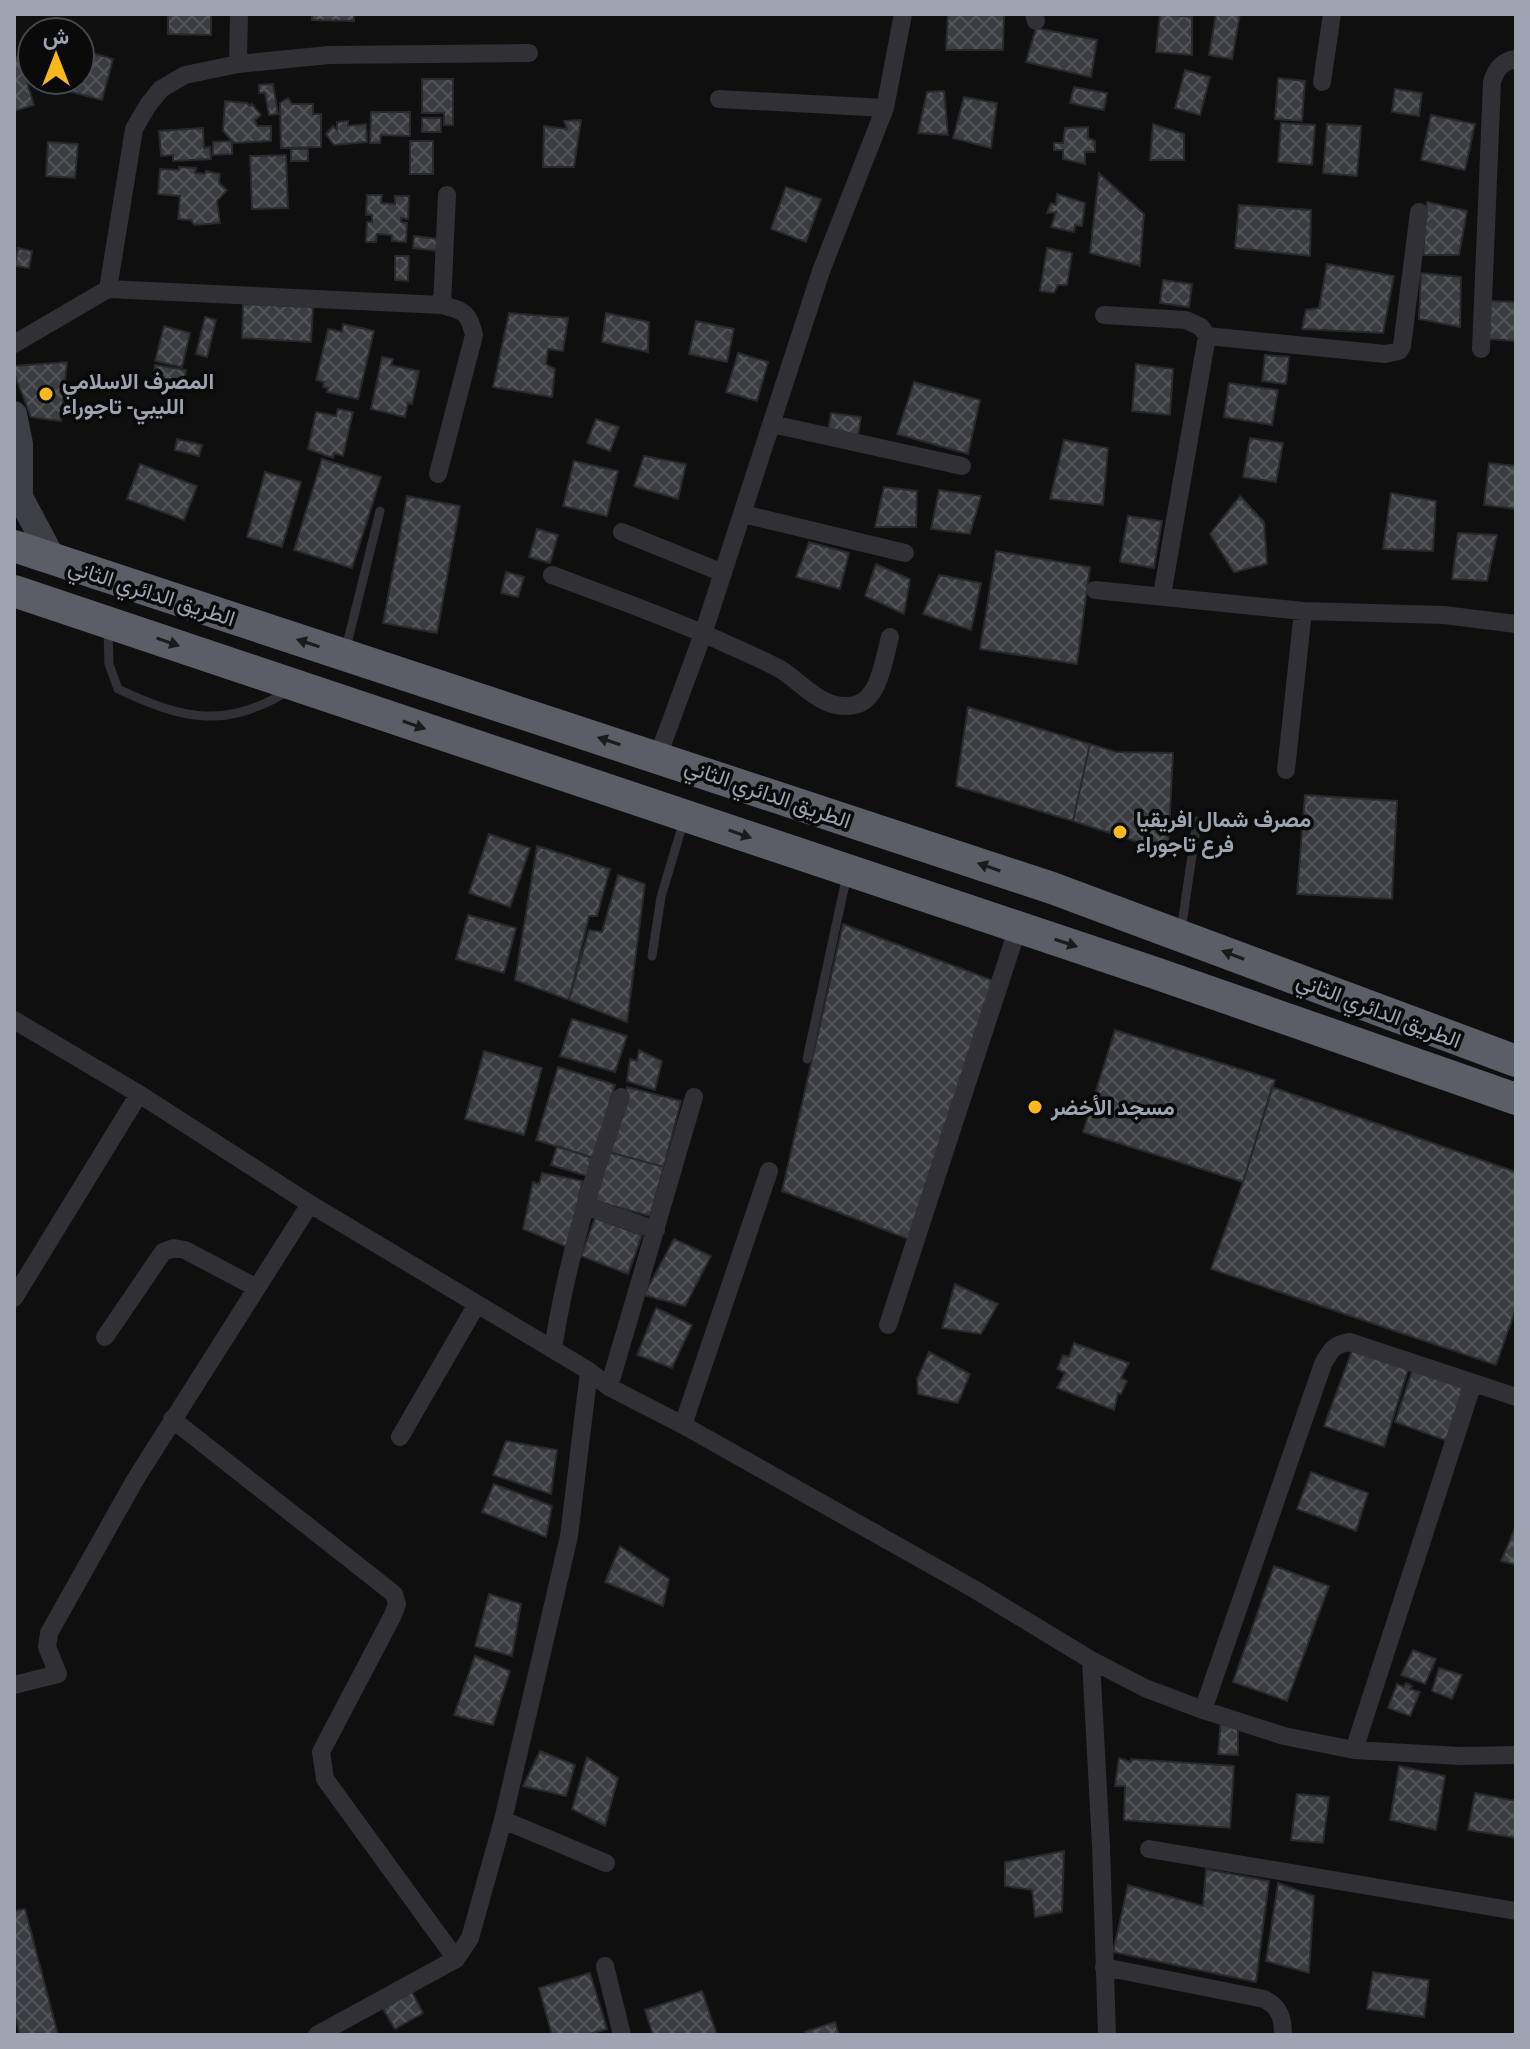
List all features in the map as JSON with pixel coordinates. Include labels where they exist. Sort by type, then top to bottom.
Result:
[{"type":"highway","name":"الطريق الدائري الثاني","points":[[14,546],[1052,888],[1516,1061]]},
{"type":"highway","name":"الطريق الدائري الثاني","points":[[15,594],[108,622],[1158,974],[1516,1099]]},
{"type":"highway","points":[[1158,974],[1178,963],[1184,949],[1181,935]]},
{"type":"highway","points":[[1262,1011],[1264,987],[1278,972]]},
{"type":"street","points":[[238,64],[239,14]]},
{"type":"street","points":[[658,756],[703,634],[821,271],[885,108],[903,14]]},
{"type":"street","points":[[1322,82],[1332,14]]},
{"type":"street","points":[[108,289],[134,129],[161,89],[185,75],[238,64],[329,55],[529,53]]},
{"type":"street","points":[[1481,349],[1492,82],[1499,67],[1516,59]]},
{"type":"street","points":[[719,99],[885,108]]},
{"type":"street","points":[[442,305],[447,195]]},
{"type":"street","points":[[1207,336],[1385,354],[1399,351],[1419,212]]},
{"type":"street","points":[[14,344],[108,289],[442,305],[459,310],[469,317],[474,335],[438,474]]},
{"type":"street","points":[[1104,315],[1186,320],[1201,327],[1207,336],[1162,595]]},
{"type":"street","points":[[14,414],[20,444],[17,501],[53,559]]},
{"type":"street","points":[[772,424],[962,466]]},
{"type":"street","points":[[743,514],[905,553]]},
{"type":"street","points":[[622,532],[723,573]]},
{"type":"street","points":[[552,575],[763,660],[813,696],[840,705],[855,705],[874,691],[890,637]]},
{"type":"street","points":[[1095,590],[1303,611],[1444,615],[1516,624]]},
{"type":"street","points":[[1286,770],[1303,611]]},
{"type":"street","points":[[888,1325],[1018,927]]},
{"type":"street","points":[[14,1020],[139,1094],[310,1204],[589,1371],[609,1387],[683,1425],[1145,1688],[1284,1736],[1354,1750],[1460,1756],[1515,1752]]},
{"type":"street","points":[[14,1298],[139,1094]]},
{"type":"street","points":[[553,1349],[561,1296],[585,1206],[621,1097]]},
{"type":"street","points":[[609,1387],[694,1097]]},
{"type":"street","points":[[683,1425],[769,1171]]},
{"type":"street","points":[[14,1685],[58,1674],[47,1647],[49,1633],[172,1419],[310,1204]]},
{"type":"street","points":[[585,1206],[656,1230]]},
{"type":"street","points":[[105,1337],[163,1252],[174,1248],[185,1250],[257,1288]]},
{"type":"street","points":[[400,1437],[477,1304]]},
{"type":"street","points":[[1203,1710],[1323,1364],[1338,1343],[1350,1342],[1516,1397]]},
{"type":"street","points":[[317,2035],[456,1959],[470,1938],[503,1820],[569,1536],[589,1371]]},
{"type":"street","points":[[1354,1750],[1473,1383]]},
{"type":"street","points":[[172,1419],[394,1594],[397,1604],[393,1615],[321,1752],[321,1764],[325,1779],[456,1959]]},
{"type":"street","points":[[1091,1660],[1107,2035]]},
{"type":"street","points":[[503,1820],[606,1863]]},
{"type":"street","points":[[1149,1849],[1516,1911]]},
{"type":"street","points":[[605,1966],[622,2035]]},
{"type":"street","points":[[1104,1967],[1264,1999],[1280,2012],[1283,2035]]},
{"type":"lane","points":[[345,655],[380,511]]},
{"type":"lane","points":[[108,622],[109,664],[118,689],[149,703],[208,718],[264,705],[297,685]]},
{"type":"lane","points":[[652,956],[661,897],[686,816]]},
{"type":"lane","points":[[1181,935],[1197,821]]},
{"type":"lane","points":[[807,1059],[848,870]]},
{"type":"building","points":[[168,14],[211,14],[211,35],[168,34]]},
{"type":"building","points":[[312,14],[354,14],[354,21],[312,20]]},
{"type":"building","points":[[948,14],[1004,14],[1003,50],[946,50]]},
{"type":"building","points":[[1160,14],[1192,17],[1192,55],[1156,52]]},
{"type":"building","points":[[1216,14],[1240,14],[1232,59],[1209,55]]},
{"type":"building","points":[[1036,28],[1097,40],[1091,77],[1026,62]]},
{"type":"building","points":[[96,54],[113,59],[102,100],[87,96],[96,96]]},
{"type":"building","points":[[14,58],[16,96],[31,96],[34,105],[14,111]]},
{"type":"building","points":[[1185,70],[1210,77],[1200,115],[1175,108]]},
{"type":"building","points":[[1278,78],[1305,81],[1302,121],[1275,119]]},
{"type":"building","points":[[422,79],[453,79],[453,125],[444,125],[444,113],[422,113]]},
{"type":"building","points":[[273,84],[278,114],[269,115],[265,93],[259,93],[259,85]]},
{"type":"building","points":[[1074,87],[1107,93],[1104,110],[1070,103]]},
{"type":"building","points":[[1395,89],[1422,93],[1419,116],[1392,112]]},
{"type":"building","points":[[944,91],[948,135],[918,133],[927,92]]},
{"type":"building","points":[[964,97],[997,103],[991,148],[953,138]]},
{"type":"building","points":[[288,98],[292,104],[313,104],[313,114],[321,114],[321,147],[281,148],[280,103]]},
{"type":"building","points":[[225,101],[252,104],[261,115],[255,120],[257,126],[271,126],[271,141],[234,143],[223,131]]},
{"type":"building","points":[[371,112],[410,112],[410,136],[381,135],[380,143],[370,143]]},
{"type":"building","points":[[1431,115],[1475,124],[1465,170],[1421,160]]},
{"type":"building","points":[[422,118],[441,118],[441,132],[422,132]]},
{"type":"building","points":[[581,120],[574,167],[543,167],[544,126],[567,129],[564,121]]},
{"type":"building","points":[[348,121],[348,126],[366,124],[367,142],[334,145],[326,134],[333,126],[337,130],[337,122]]},
{"type":"building","points":[[1281,123],[1315,125],[1312,165],[1278,162]]},
{"type":"building","points":[[1153,124],[1184,134],[1184,160],[1150,160]]},
{"type":"building","points":[[1327,124],[1361,126],[1357,176],[1323,173]]},
{"type":"building","points":[[1088,127],[1088,138],[1095,141],[1095,152],[1085,152],[1085,164],[1063,159],[1063,150],[1054,150],[1054,143],[1063,143],[1065,128]]},
{"type":"building","points":[[203,128],[204,148],[210,147],[211,159],[173,161],[173,155],[161,156],[159,131]]},
{"type":"building","points":[[232,141],[232,154],[213,155],[213,142]]},
{"type":"building","points":[[410,141],[433,141],[433,174],[410,174]]},
{"type":"building","points":[[48,142],[78,144],[75,178],[46,176]]},
{"type":"building","points":[[291,149],[308,149],[308,161],[291,161]]},
{"type":"building","points":[[286,155],[288,208],[252,209],[250,156]]},
{"type":"building","points":[[179,167],[196,168],[195,173],[205,174],[206,171],[220,174],[219,183],[227,190],[217,201],[220,223],[194,225],[191,220],[178,219],[180,196],[158,194],[160,169],[179,170]]},
{"type":"building","points":[[1099,173],[1144,214],[1140,266],[1090,253]]},
{"type":"building","points":[[786,187],[821,199],[806,242],[771,229]]},
{"type":"building","points":[[1057,194],[1085,203],[1082,226],[1075,225],[1074,232],[1051,227],[1056,212],[1047,213],[1051,203],[1056,205]]},
{"type":"building","points":[[367,195],[382,195],[381,203],[395,204],[395,196],[409,196],[408,219],[401,218],[401,222],[407,223],[406,242],[392,241],[392,235],[377,234],[376,242],[366,242],[367,222],[372,222],[372,215],[366,215]]},
{"type":"building","points":[[1427,202],[1467,211],[1459,255],[1423,255]]},
{"type":"building","points":[[1239,205],[1311,210],[1310,256],[1235,248]]},
{"type":"building","points":[[414,236],[439,239],[438,251],[413,248]]},
{"type":"building","points":[[18,248],[32,251],[29,268],[15,266]]},
{"type":"building","points":[[1047,248],[1072,253],[1067,285],[1058,285],[1054,293],[1040,291]]},
{"type":"building","points":[[395,256],[409,256],[408,281],[395,280]]},
{"type":"building","points":[[1327,264],[1394,276],[1383,333],[1302,329],[1306,310],[1319,308]]},
{"type":"building","points":[[1421,273],[1461,277],[1460,327],[1419,319]]},
{"type":"building","points":[[1163,280],[1192,284],[1189,307],[1160,303]]},
{"type":"building","points":[[1490,301],[1516,302],[1516,341],[1488,339]]},
{"type":"building","points":[[243,304],[313,307],[311,342],[242,338]]},
{"type":"building","points":[[509,313],[568,318],[563,351],[548,349],[546,364],[555,369],[552,397],[493,387]]},
{"type":"building","points":[[606,313],[649,322],[648,352],[602,342]]},
{"type":"building","points":[[205,317],[216,320],[207,357],[196,354]]},
{"type":"building","points":[[696,321],[734,329],[727,362],[689,354]]},
{"type":"building","points":[[343,324],[374,331],[358,399],[327,392],[324,382],[316,380],[328,329],[342,332]]},
{"type":"building","points":[[164,326],[190,333],[182,367],[155,361]]},
{"type":"building","points":[[738,353],[768,362],[757,401],[726,392]]},
{"type":"building","points":[[1265,355],[1289,357],[1286,384],[1262,381]]},
{"type":"building","points":[[382,357],[393,359],[391,365],[419,371],[412,404],[408,403],[405,417],[371,409]]},
{"type":"building","points":[[67,362],[61,421],[31,417],[14,366]]},
{"type":"building","points":[[1136,364],[1173,369],[1170,415],[1132,411]]},
{"type":"building","points":[[155,365],[186,370],[184,382],[153,377]]},
{"type":"building","points":[[914,382],[980,400],[968,454],[897,434]]},
{"type":"building","points":[[1229,383],[1278,390],[1272,425],[1224,417]]},
{"type":"building","points":[[338,409],[353,412],[343,456],[334,453],[333,458],[308,449],[316,412],[336,416]]},
{"type":"building","points":[[831,413],[861,417],[858,435],[828,431]]},
{"type":"building","points":[[596,419],[619,427],[610,451],[587,443]]},
{"type":"building","points":[[1250,438],[1283,443],[1276,482],[1243,477]]},
{"type":"building","points":[[177,439],[202,445],[199,456],[175,450]]},
{"type":"building","points":[[1064,440],[1108,448],[1103,505],[1050,499]]},
{"type":"building","points":[[644,456],[686,464],[678,499],[634,486]]},
{"type":"building","points":[[322,459],[381,477],[352,568],[294,550]]},
{"type":"building","points":[[574,461],[618,471],[607,516],[563,506]]},
{"type":"building","points":[[1489,463],[1516,466],[1516,509],[1484,505]]},
{"type":"building","points":[[140,464],[197,486],[184,520],[127,499]]},
{"type":"building","points":[[265,472],[301,482],[282,547],[247,537]]},
{"type":"building","points":[[884,487],[917,491],[916,527],[875,527]]},
{"type":"building","points":[[939,490],[981,496],[970,534],[931,529]]},
{"type":"building","points":[[1391,493],[1436,501],[1433,551],[1383,549]]},
{"type":"building","points":[[407,496],[460,506],[437,633],[383,623]]},
{"type":"building","points":[[1240,496],[1264,522],[1267,564],[1234,572],[1210,534]]},
{"type":"building","points":[[1128,516],[1162,521],[1154,568],[1120,562]]},
{"type":"building","points":[[537,529],[558,535],[550,563],[529,557]]},
{"type":"building","points":[[1458,533],[1497,535],[1487,581],[1452,579]]},
{"type":"building","points":[[809,542],[849,553],[840,589],[796,577]]},
{"type":"building","points":[[996,551],[1090,567],[1077,664],[980,649]]},
{"type":"building","points":[[876,564],[910,579],[904,614],[865,596]]},
{"type":"building","points":[[506,572],[524,577],[518,597],[501,593]]},
{"type":"building","points":[[939,575],[981,583],[971,630],[923,614]]},
{"type":"building","points":[[968,707],[1090,744],[1073,821],[956,786]]},
{"type":"building","points":[[1090,744],[1116,752],[1173,753],[1168,852],[1073,821]]},
{"type":"building","points":[[1305,795],[1397,801],[1392,899],[1297,894]]},
{"type":"building","points":[[489,834],[530,848],[510,907],[469,893]]},
{"type":"building","points":[[537,846],[610,869],[597,916],[589,916],[569,1000],[515,980]]},
{"type":"building","points":[[618,875],[645,884],[627,1022],[569,1000],[589,930],[602,932]]},
{"type":"building","points":[[468,915],[516,928],[504,973],[456,959]]},
{"type":"building","points":[[843,924],[997,982],[911,1240],[782,1191]]},
{"type":"building","points":[[572,1019],[627,1036],[615,1072],[560,1056]]},
{"type":"building","points":[[1115,1030],[1275,1080],[1243,1182],[1083,1132]]},
{"type":"building","points":[[639,1050],[662,1061],[655,1090],[627,1081],[630,1059],[637,1061]]},
{"type":"building","points":[[484,1051],[542,1068],[524,1135],[465,1119]]},
{"type":"building","points":[[558,1067],[615,1085],[593,1158],[536,1140]]},
{"type":"building","points":[[627,1087],[681,1101],[664,1167],[609,1152]]},
{"type":"building","points":[[1272,1087],[1516,1172],[1516,1308],[1496,1365],[1211,1269],[1243,1182]]},
{"type":"building","points":[[557,1146],[593,1158],[587,1176],[551,1165]]},
{"type":"building","points":[[609,1152],[664,1167],[650,1216],[595,1201]]},
{"type":"building","points":[[542,1173],[583,1181],[567,1247],[523,1229],[533,1182],[539,1184]]},
{"type":"building","points":[[595,1218],[642,1235],[628,1274],[581,1256]]},
{"type":"building","points":[[674,1239],[711,1256],[685,1306],[644,1295]]},
{"type":"building","points":[[955,1284],[998,1304],[981,1334],[942,1328]]},
{"type":"building","points":[[656,1308],[692,1325],[672,1368],[637,1355]]},
{"type":"building","points":[[1074,1343],[1129,1363],[1121,1378],[1127,1381],[1121,1394],[1118,1393],[1114,1410],[1057,1388],[1065,1373],[1057,1369],[1063,1355],[1069,1357]]},
{"type":"building","points":[[1353,1348],[1409,1367],[1384,1447],[1324,1426]]},
{"type":"building","points":[[929,1352],[970,1374],[958,1403],[918,1394],[917,1379]]},
{"type":"building","points":[[1413,1368],[1468,1386],[1450,1442],[1395,1422]]},
{"type":"building","points":[[506,1441],[557,1450],[551,1494],[493,1475]]},
{"type":"building","points":[[1311,1472],[1368,1493],[1356,1531],[1297,1509]]},
{"type":"building","points":[[494,1484],[552,1506],[546,1537],[482,1512]]},
{"type":"building","points":[[1516,1526],[1516,1565],[1501,1561]]},
{"type":"building","points":[[620,1546],[669,1579],[663,1606],[605,1582]]},
{"type":"building","points":[[1274,1566],[1329,1586],[1287,1701],[1233,1682]]},
{"type":"building","points":[[489,1594],[521,1604],[512,1656],[475,1646]]},
{"type":"building","points":[[1413,1650],[1436,1659],[1425,1684],[1401,1675]]},
{"type":"building","points":[[475,1656],[510,1671],[493,1725],[454,1715]]},
{"type":"building","points":[[1439,1668],[1462,1675],[1452,1699],[1432,1691]]},
{"type":"building","points":[[1406,1683],[1412,1686],[1410,1689],[1420,1692],[1410,1716],[1388,1708],[1397,1684],[1404,1687]]},
{"type":"building","points":[[1221,1719],[1238,1725],[1238,1755],[1218,1754]]},
{"type":"building","points":[[540,1751],[575,1765],[566,1796],[523,1786]]},
{"type":"building","points":[[587,1757],[618,1778],[605,1826],[572,1809]]},
{"type":"building","points":[[1119,1758],[1131,1762],[1131,1759],[1234,1766],[1230,1828],[1124,1820],[1125,1786],[1115,1786]]},
{"type":"building","points":[[1399,1766],[1445,1776],[1436,1830],[1390,1820]]},
{"type":"building","points":[[1475,1793],[1516,1801],[1516,1838],[1468,1830]]},
{"type":"building","points":[[1297,1794],[1329,1797],[1323,1843],[1291,1840]]},
{"type":"building","points":[[1064,1851],[1062,1912],[1035,1917],[1032,1890],[1005,1886],[1005,1862]]},
{"type":"building","points":[[1206,1869],[1269,1881],[1256,1982],[1113,1952],[1128,1885],[1203,1906]]},
{"type":"building","points":[[1278,1883],[1314,1896],[1309,1973],[1266,1961]]},
{"type":"building","points":[[25,1909],[58,2035],[20,2035],[14,2012],[14,1911]]},
{"type":"building","points":[[1373,1972],[1429,1980],[1424,2017],[1367,2009]]},
{"type":"building","points":[[590,1973],[607,2029],[586,2035],[552,2035],[539,1988]]},
{"type":"building","points":[[702,1991],[717,2035],[653,2035],[645,2010]]},
{"type":"building","points":[[412,1992],[423,2013],[395,2029],[383,2009]]},
{"type":"building","points":[[835,2022],[839,2035],[806,2035],[805,2032]]},
{"type":"place","name":"المصرف الاسلامي الليبي- تاجوراء","points":[[46,394]]},
{"type":"place","name":"مصرف شمال افريقيا فرع تاجوراء","points":[[1120,832]]},
{"type":"place","name":"مسجد الأخضر","points":[[1035,1107]]}]
